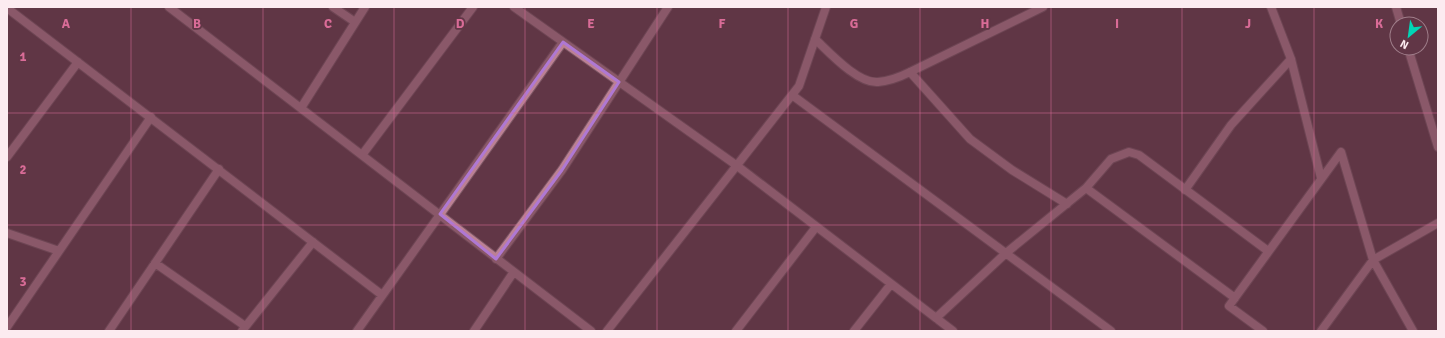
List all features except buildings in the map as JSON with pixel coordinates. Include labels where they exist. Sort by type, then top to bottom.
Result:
[{"type":"street","points":[[169,7],[440,214],[496,260],[591,331]]},
{"type":"street","points":[[333,7],[355,22]]},
{"type":"street","points":[[301,108],[365,7]]},
{"type":"street","points":[[362,155],[474,7]]},
{"type":"street","points":[[514,7],[736,166],[952,331]]},
{"type":"street","points":[[496,260],[562,170],[668,7]]},
{"type":"street","points":[[607,331],[799,86],[826,7]]},
{"type":"street","points":[[815,39],[848,69],[861,78],[876,83],[894,79],[910,72],[1043,7]]},
{"type":"street","points":[[1271,7],[1291,59],[1321,178]]},
{"type":"street","points":[[7,8],[382,295]]},
{"type":"street","points":[[357,331],[563,42]]},
{"type":"street","points":[[1410,56],[1438,147]]},
{"type":"street","points":[[1185,190],[1231,125],[1291,59]]},
{"type":"street","points":[[7,156],[78,62]]},
{"type":"street","points":[[910,72],[970,139],[1012,170],[1067,204]]},
{"type":"street","points":[[792,95],[1111,331]]},
{"type":"street","points":[[7,327],[151,118]]},
{"type":"street","points":[[936,318],[1006,253],[1086,188],[1111,159],[1129,152],[1139,155],[1268,251]]},
{"type":"street","points":[[1263,331],[1229,306],[1341,152],[1373,260],[1413,331]]},
{"type":"street","points":[[109,331],[219,169]]},
{"type":"street","points":[[1086,188],[1235,298]]},
{"type":"street","points":[[1321,331],[1373,260],[1438,223]]},
{"type":"street","points":[[736,331],[816,227]]},
{"type":"street","points":[[7,232],[59,251]]},
{"type":"street","points":[[155,263],[243,329],[313,242]]},
{"type":"street","points":[[474,331],[513,273]]},
{"type":"street","points":[[854,331],[891,284]]},
{"type":"highlighted area","points":[[563,42],[619,82],[562,170],[496,259],[440,214]]}]
